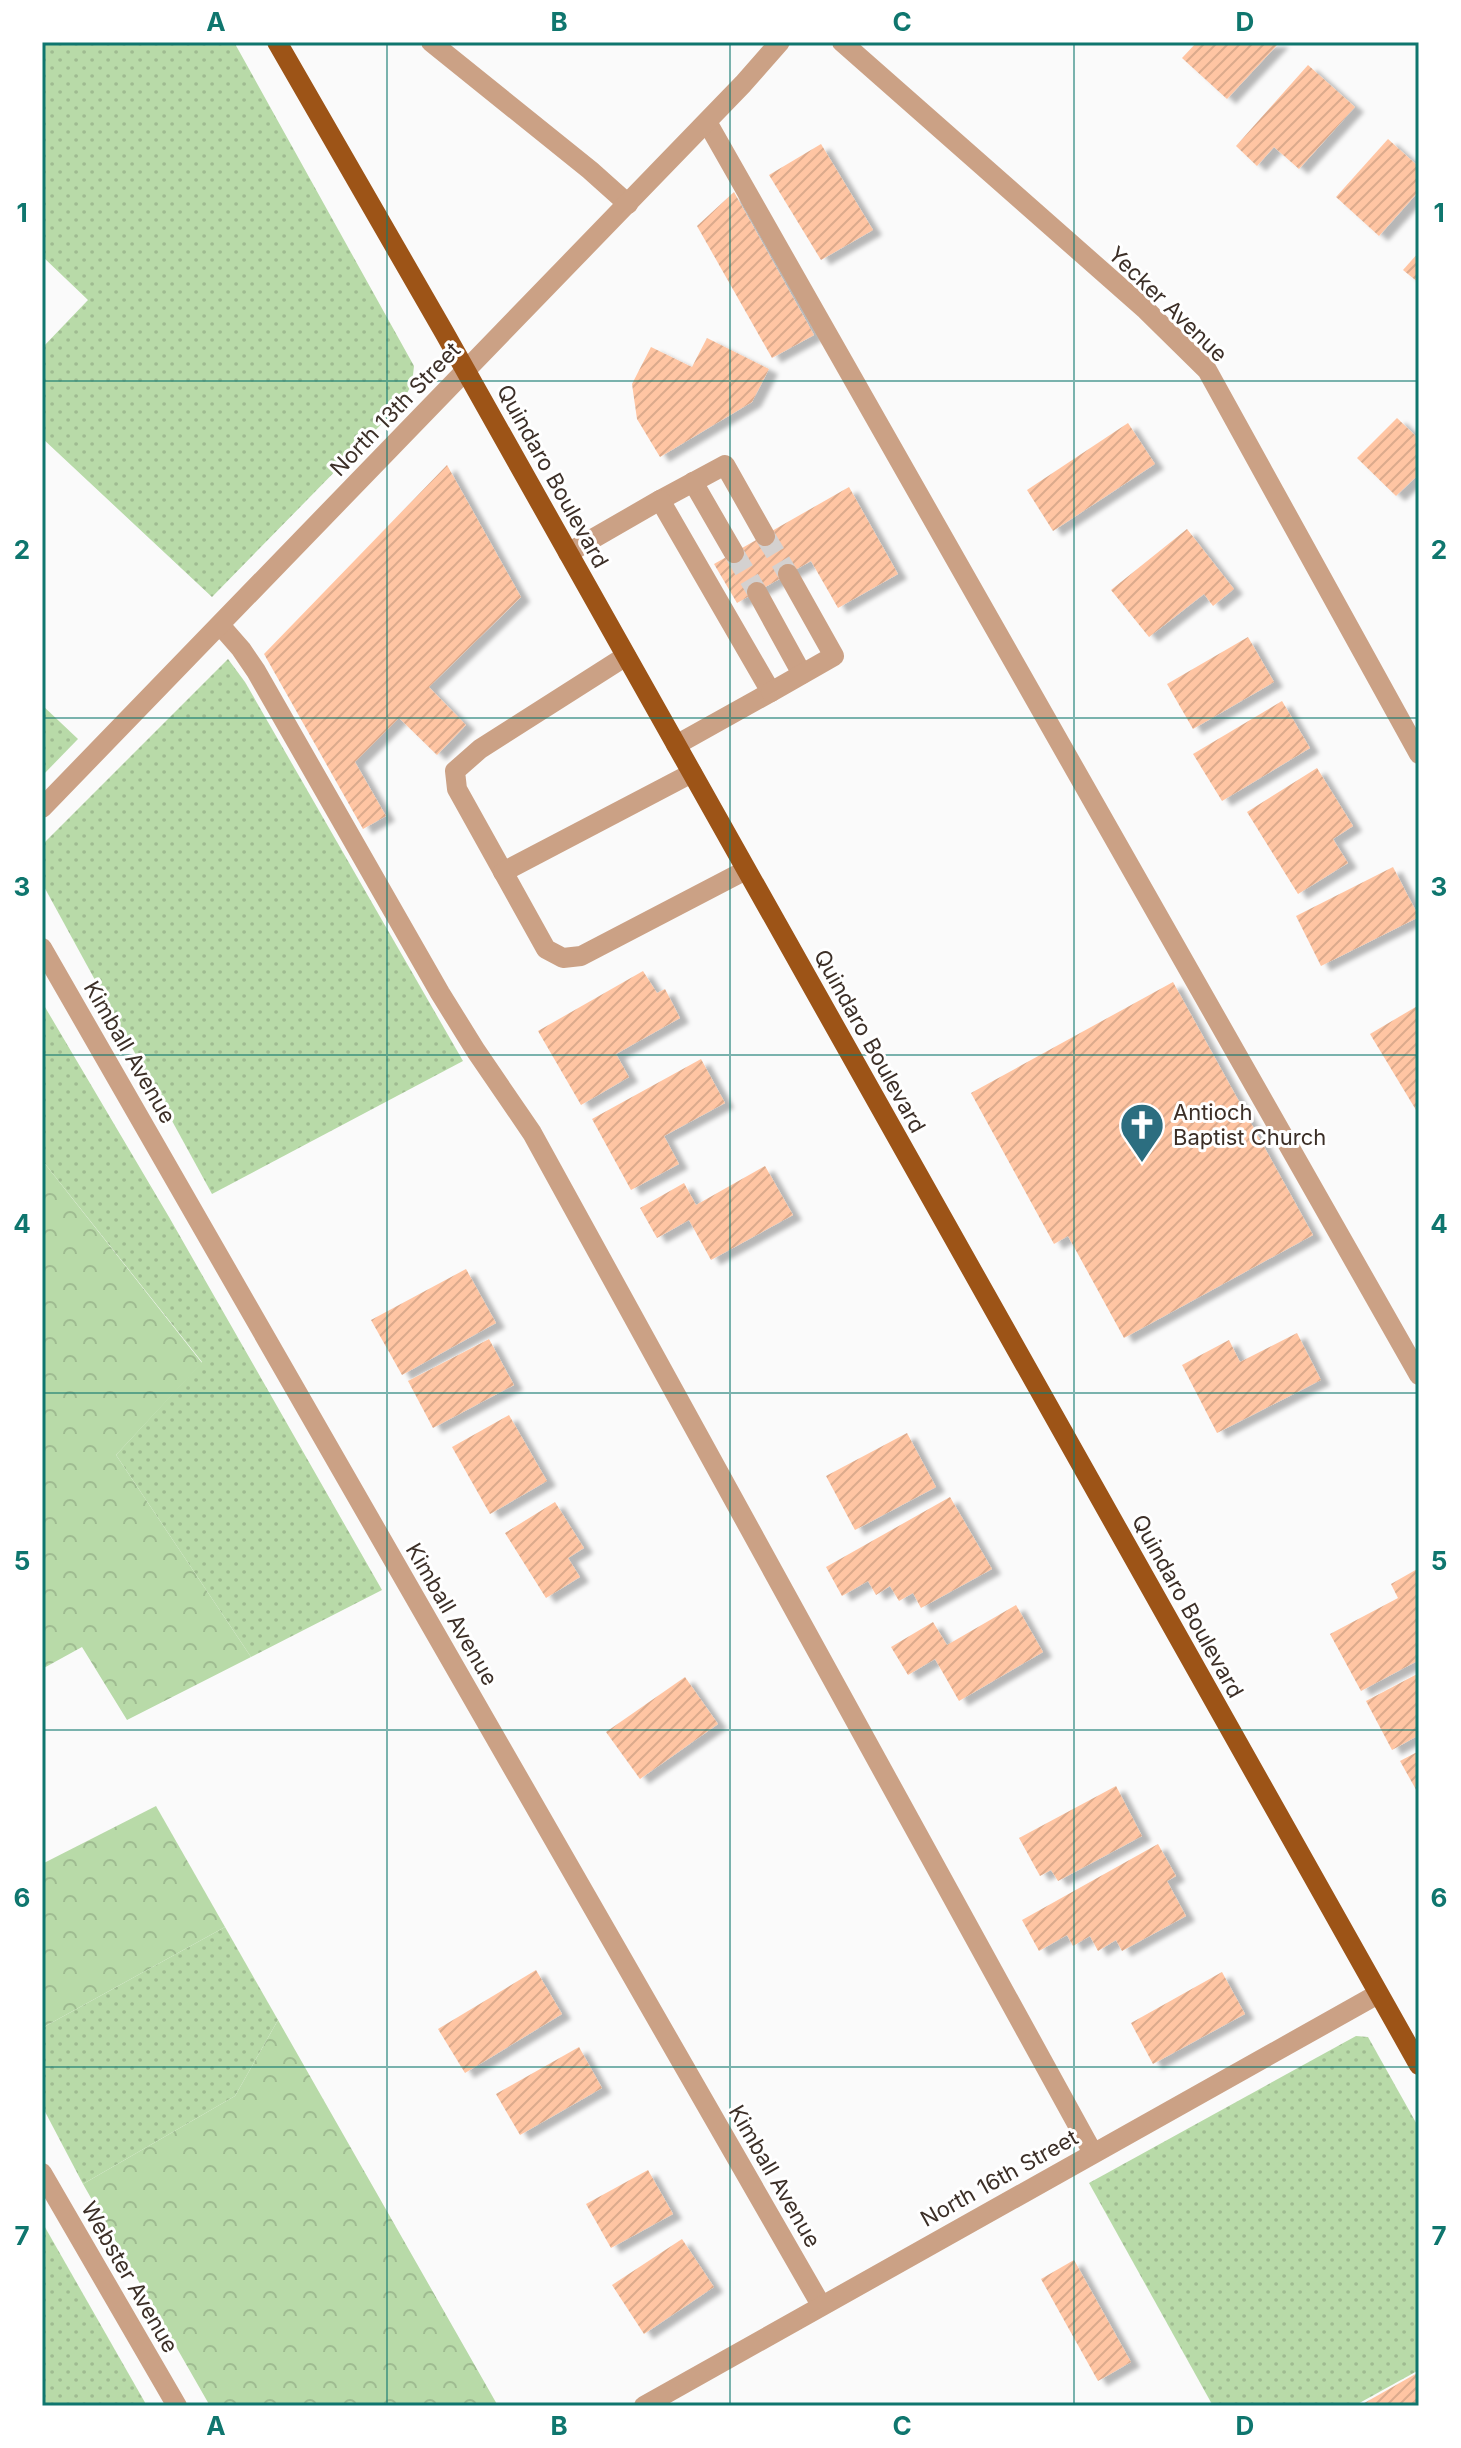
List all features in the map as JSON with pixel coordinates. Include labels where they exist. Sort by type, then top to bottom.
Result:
[{"type":"main road","name":"Quindaro Boulevard","points":[[277,42],[466,371],[1419,2065]]},
{"type":"street","points":[[431,42],[628,204]]},
{"type":"street","name":"North 13th Street","points":[[42,808],[628,204],[780,42]]},
{"type":"street","name":"Yecker Avenue","points":[[842,42],[1146,310],[1207,370],[1419,754]]},
{"type":"street","points":[[707,122],[1419,1375]]},
{"type":"street","points":[[568,553],[725,465],[765,536]]},
{"type":"street","points":[[693,482],[734,553]]},
{"type":"street","points":[[660,500],[771,692]]},
{"type":"street","points":[[676,745],[834,656],[788,574]]},
{"type":"street","points":[[757,592],[802,674]]},
{"type":"street","points":[[220,625],[256,671],[440,993],[532,1133],[1093,2153]]},
{"type":"street","points":[[626,656],[480,749],[455,771],[457,789],[546,949],[563,958],[581,956],[746,870]]},
{"type":"street","points":[[503,872],[692,773]]},
{"type":"street","name":"Kimball Avenue","points":[[42,948],[821,2305]]},
{"type":"street","name":"North 16th Street","points":[[644,2406],[1378,1994]]},
{"type":"street","name":"Webster Avenue","points":[[42,2173],[177,2406]]},
{"type":"green space","points":[[42,42],[234,42],[414,366],[412,384],[401,404],[212,597],[42,438],[42,348],[88,300],[42,256]]},
{"type":"green space","points":[[228,659],[245,682],[463,1061],[212,1194],[42,883],[42,845]]},
{"type":"green space","points":[[42,705],[78,739],[42,776]]},
{"type":"green space","points":[[42,1002],[382,1590],[251,1657],[116,1455],[202,1362],[42,1160]]},
{"type":"green space","points":[[42,1160],[202,1363],[116,1455],[251,1657],[127,1720],[82,1647],[42,1669]]},
{"type":"green space","points":[[156,1806],[225,1927],[42,2028],[42,1864]]},
{"type":"green space","points":[[225,1927],[278,2020],[235,2096],[83,2184],[42,2106],[42,2028]]},
{"type":"green space","points":[[278,2020],[498,2406],[210,2406],[83,2184],[235,2096]]},
{"type":"green space","points":[[1356,2036],[1368,2037],[1419,2128],[1419,2370],[1354,2406],[1213,2406],[1089,2183]]},
{"type":"green space","points":[[42,2222],[147,2406],[42,2406]]},
{"type":"building","points":[[1197,42],[1280,42],[1227,99],[1182,58]]},
{"type":"building","points":[[1308,65],[1355,107],[1299,169],[1274,147],[1257,166],[1236,146]]},
{"type":"building","points":[[1388,139],[1419,167],[1419,191],[1379,236],[1336,197]]},
{"type":"building","points":[[821,144],[873,230],[821,260],[769,175]]},
{"type":"building","points":[[734,192],[814,335],[772,358],[697,226]]},
{"type":"building","points":[[1419,252],[1419,283],[1403,270]]},
{"type":"building","points":[[707,338],[769,369],[752,402],[660,457],[637,419],[632,384],[651,347],[692,367]]},
{"type":"building","points":[[1397,418],[1419,439],[1419,474],[1396,496],[1357,458]]},
{"type":"building","points":[[1128,423],[1155,464],[1053,531],[1027,490]]},
{"type":"building","points":[[447,465],[521,597],[429,687],[466,725],[437,755],[399,718],[355,762],[386,816],[363,829],[264,654]]},
{"type":"building","points":[[849,487],[898,574],[838,608],[811,561],[737,603],[714,564]]},
{"type":"building","points":[[1187,529],[1234,589],[1213,606],[1204,594],[1149,637],[1111,590]]},
{"type":"building","points":[[1248,637],[1274,682],[1193,729],[1167,684]]},
{"type":"building","points":[[1282,701],[1310,748],[1222,801],[1193,754]]},
{"type":"building","points":[[1317,768],[1353,826],[1333,839],[1348,863],[1298,894],[1247,812]]},
{"type":"building","points":[[1393,867],[1419,917],[1321,966],[1296,916]]},
{"type":"building","points":[[643,971],[657,993],[665,989],[680,1018],[616,1054],[629,1077],[581,1105],[538,1031]]},
{"type":"building","name":"Antioch Baptist Church","points":[[1173,982],[1313,1235],[1124,1338],[1068,1236],[1054,1244],[971,1093]]},
{"type":"building","points":[[1419,1005],[1419,1115],[1370,1034]]},
{"type":"building","points":[[701,1059],[725,1103],[664,1136],[679,1164],[631,1190],[592,1119]]},
{"type":"building","points":[[765,1166],[793,1215],[711,1260],[689,1220],[657,1238],[640,1208],[684,1183],[696,1205]]},
{"type":"building","points":[[466,1269],[496,1323],[402,1375],[371,1320]]},
{"type":"building","points":[[1297,1333],[1321,1380],[1217,1433],[1182,1365],[1229,1340],[1240,1362]]},
{"type":"building","points":[[489,1339],[514,1385],[433,1428],[408,1381]]},
{"type":"building","points":[[509,1415],[547,1481],[490,1514],[452,1447]]},
{"type":"building","points":[[907,1433],[936,1487],[855,1530],[826,1476]]},
{"type":"building","points":[[950,1497],[992,1569],[921,1608],[913,1593],[899,1601],[890,1586],[876,1595],[868,1581],[842,1596],[826,1567]]},
{"type":"building","points":[[555,1502],[584,1548],[568,1558],[580,1577],[546,1598],[505,1533]]},
{"type":"building","points":[[1419,1568],[1419,1660],[1361,1691],[1330,1634],[1398,1598],[1391,1584]]},
{"type":"building","points":[[1016,1605],[1043,1652],[959,1701],[935,1659],[908,1675],[891,1647],[933,1622],[947,1645]]},
{"type":"building","points":[[1419,1673],[1419,1735],[1392,1750],[1366,1701]]},
{"type":"building","points":[[685,1677],[718,1724],[640,1779],[606,1732]]},
{"type":"building","points":[[1419,1751],[1419,1795],[1400,1761]]},
{"type":"building","points":[[1116,1786],[1142,1836],[1058,1881],[1051,1870],[1040,1876],[1019,1838]]},
{"type":"building","points":[[1158,1844],[1176,1876],[1167,1881],[1186,1916],[1122,1951],[1116,1940],[1098,1951],[1090,1936],[1073,1946],[1067,1935],[1039,1951],[1022,1920]]},
{"type":"building","points":[[536,1970],[562,2014],[465,2073],[438,2029]]},
{"type":"building","points":[[1222,1972],[1245,2014],[1153,2064],[1131,2023]]},
{"type":"building","points":[[579,2047],[602,2088],[520,2135],[496,2094]]},
{"type":"building","points":[[648,2170],[673,2214],[611,2248],[586,2204]]},
{"type":"building","points":[[682,2239],[714,2287],[644,2334],[612,2285]]},
{"type":"building","points":[[1074,2260],[1131,2362],[1098,2381],[1041,2279]]},
{"type":"building","points":[[1419,2372],[1419,2406],[1359,2406]]},
{"type":"tunnel","points":[[765,536],[788,574]]},
{"type":"tunnel","points":[[734,553],[757,592]]},
{"type":"place","name":"Antioch Baptist Church","points":[[1142,1164]]}]
